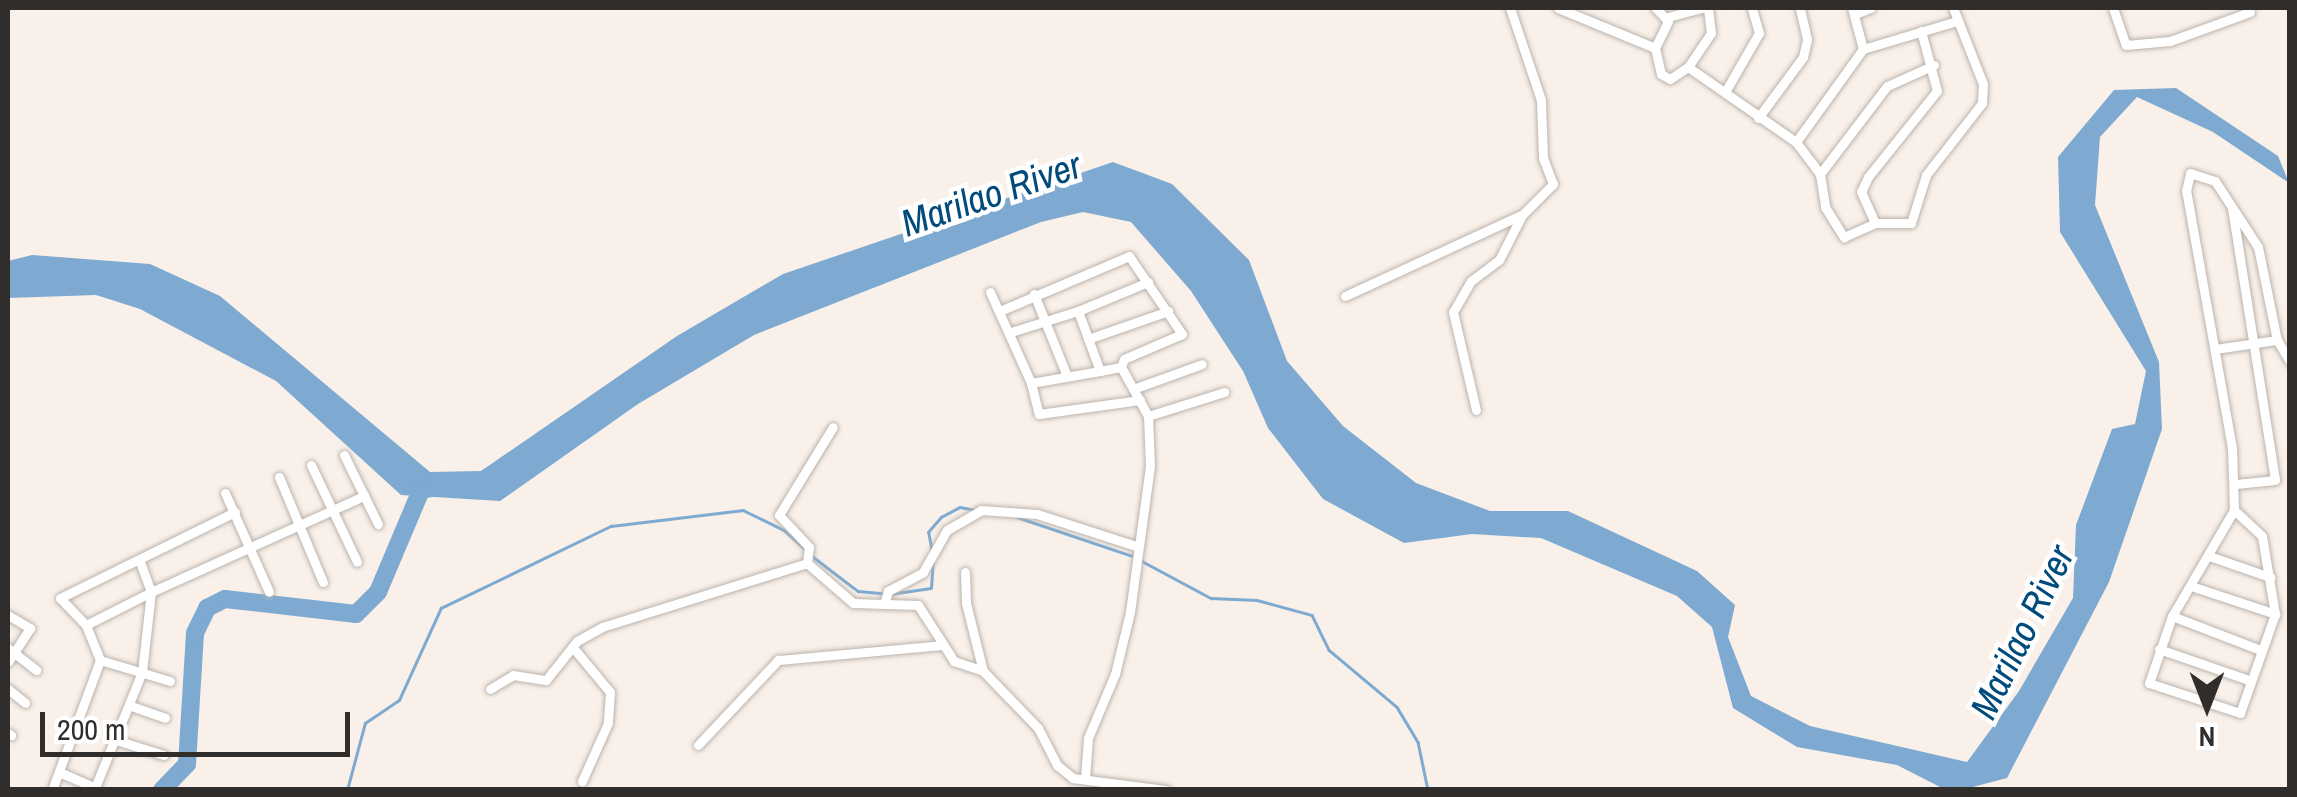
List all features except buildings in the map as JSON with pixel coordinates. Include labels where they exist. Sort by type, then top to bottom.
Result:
[{"type":"street","points":[[1476,410],[1454,312],[1471,281],[1499,260],[1522,215],[1554,184],[1543,158],[1542,100],[1510,8]]},
{"type":"street","points":[[1558,8],[1655,48]]},
{"type":"street","points":[[1587,18],[1592,8]]},
{"type":"street","points":[[1656,8],[1668,18]]},
{"type":"street","points":[[1705,8],[1711,33],[1688,66],[1665,78],[1655,48],[1668,18],[1705,8]]},
{"type":"street","points":[[1725,92],[1759,34],[1752,8]]},
{"type":"street","points":[[1758,118],[1803,56],[1807,39],[1800,8]]},
{"type":"street","points":[[1863,49],[1853,11],[1871,8]]},
{"type":"street","points":[[1688,66],[1796,142],[1820,174],[1825,207],[1840,233],[1850,236],[1875,223],[1911,223],[1926,174],[1984,99],[1953,8]]},
{"type":"street","points":[[2113,8],[2126,46],[2170,40],[2250,12]]},
{"type":"street","points":[[1796,142],[1863,49],[1957,20]]},
{"type":"street","points":[[1875,223],[1861,192],[1934,98],[1934,66],[1921,31]]},
{"type":"street","points":[[1820,174],[1887,86],[1934,66]]},
{"type":"street","points":[[2234,510],[2262,536],[2275,614],[2258,649],[2240,713],[2149,683],[2172,616],[2234,510],[2236,484],[2186,176],[2196,172],[2216,180],[2258,247],[2277,340],[2290,362]]},
{"type":"street","points":[[2232,205],[2275,480],[2236,484]]},
{"type":"street","points":[[1344,296],[1522,215]]},
{"type":"street","points":[[1002,310],[1128,256],[1168,311],[1181,337],[1124,359],[1121,367],[1148,416],[1150,466],[1130,612],[1116,674],[1088,738],[1086,778]]},
{"type":"street","points":[[1011,332],[1078,311],[1148,282]]},
{"type":"street","points":[[990,292],[1011,332],[1039,414],[1140,400]]},
{"type":"street","points":[[1034,294],[1067,376]]},
{"type":"street","points":[[1078,311],[1100,371]]},
{"type":"street","points":[[1088,339],[1168,311]]},
{"type":"street","points":[[2215,349],[2277,340]]},
{"type":"street","points":[[1133,389],[1202,364]]},
{"type":"street","points":[[1031,383],[1121,367]]},
{"type":"street","points":[[1148,416],[1224,392]]},
{"type":"street","points":[[806,563],[809,547],[779,515],[833,427]]},
{"type":"street","points":[[344,455],[378,524]]},
{"type":"street","points":[[311,464],[357,562]]},
{"type":"street","points":[[279,477],[294,526],[323,582]]},
{"type":"street","points":[[225,492],[269,592]]},
{"type":"street","points":[[86,625],[248,544],[364,496]]},
{"type":"street","points":[[884,604],[888,591],[922,572],[947,530],[982,510],[1037,514],[1135,554]]},
{"type":"street","points":[[52,790],[100,660],[86,625],[60,598],[234,512]]},
{"type":"street","points":[[2209,556],[2270,576]]},
{"type":"street","points":[[60,772],[95,789],[131,706],[142,672],[151,592],[139,559]]},
{"type":"street","points":[[806,563],[853,603],[918,604],[942,645],[965,669],[983,671]]},
{"type":"street","points":[[490,689],[513,674],[546,680],[575,650],[577,642],[602,627],[806,563]]},
{"type":"street","points":[[965,572],[966,603],[983,671],[1038,728],[1057,765],[1073,784],[1086,778],[1166,790]]},
{"type":"street","points":[[2191,586],[2275,614]]},
{"type":"street","points":[[8,615],[30,628],[10,655],[36,670]]},
{"type":"street","points":[[2172,616],[2258,649]]},
{"type":"street","points":[[698,745],[778,660],[942,645]]},
{"type":"street","points":[[2160,649],[2249,680]]},
{"type":"street","points":[[575,650],[610,692],[608,723],[582,781]]},
{"type":"street","points":[[100,660],[170,682]]},
{"type":"street","points":[[8,689],[25,704]]},
{"type":"street","points":[[131,706],[165,718]]},
{"type":"street","points":[[116,740],[164,756]]},
{"type":"water","points":[[2176,88],[2278,156],[2289,183],[2213,132],[2137,97],[2100,137],[2095,205],[2159,362],[2162,429],[2109,582],[2007,778],[1965,789],[1944,789],[1897,765],[1797,747],[1733,708],[1712,627],[1677,596],[1541,538],[1472,534],[1404,543],[1323,499],[1268,428],[1243,371],[1191,291],[1131,222],[1083,212],[1041,222],[754,335],[638,404],[500,501],[401,495],[276,381],[140,309],[96,295],[8,298],[8,261],[32,255],[150,264],[220,296],[430,472],[481,471],[677,336],[783,274],[1113,162],[1172,184],[1249,260],[1287,361],[1343,426],[1416,483],[1490,511],[1568,511],[1697,571],[1735,605],[1728,637],[1751,696],[1810,726],[1967,762],[2019,691],[2073,598],[2076,525],[2112,429],[2135,424],[2146,371],[2060,232],[2058,157],[2114,90]]},
{"type":"waterway","points":[[162,790],[187,764],[195,633],[207,608],[225,599],[356,614],[378,592],[421,490],[436,487]]},
{"type":"waterway","points":[[932,552],[928,532],[941,517],[960,507],[975,510]]},
{"type":"waterway","points":[[347,790],[365,723],[399,700],[441,608],[611,526],[743,510],[784,530],[806,550]]},
{"type":"waterway","points":[[1017,517],[1132,556]]},
{"type":"waterway","points":[[812,556],[858,591],[882,593]]},
{"type":"waterway","points":[[890,594],[931,588],[933,560]]},
{"type":"waterway","points":[[1140,560],[1211,598],[1257,600],[1312,615],[1329,650],[1397,707],[1418,742],[1428,790]]},
{"type":"water label","name":"Marilao River","points":[[991,194]]},
{"type":"water label","name":"Marilao River","points":[[2022,632]]}]
